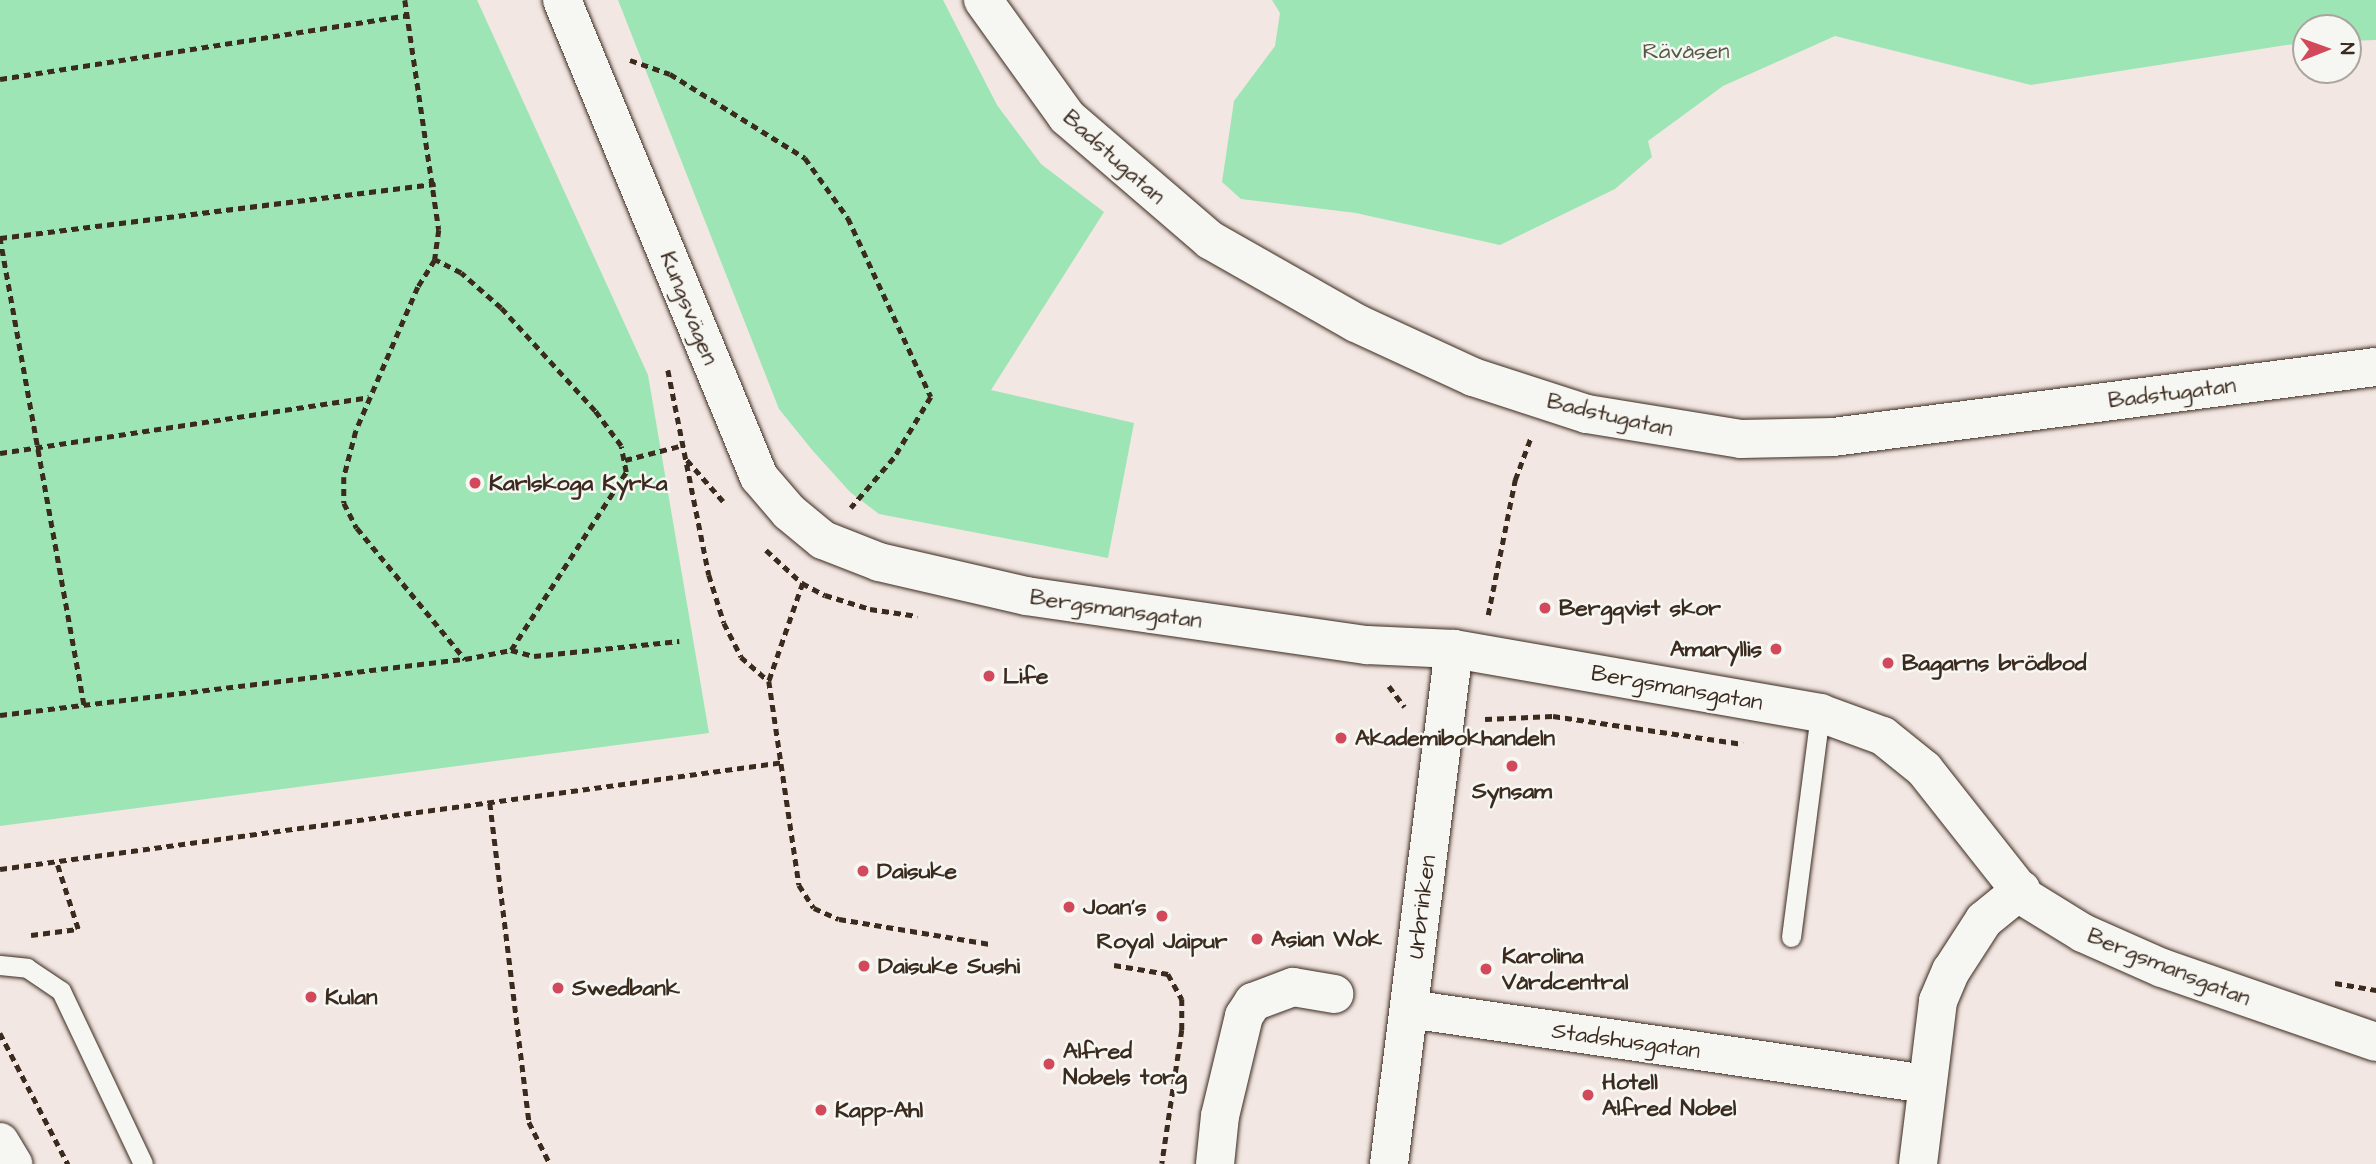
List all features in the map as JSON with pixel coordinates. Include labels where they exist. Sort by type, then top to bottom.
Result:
[{"type":"street","name":"Kungsvägen","points":[[562,0],[759,477],[789,512],[823,540],[879,562]]},
{"type":"street","name":"Badstugatan","points":[[983,0],[1067,117],[1210,240],[1356,323],[1474,377],[1587,414],[1741,439],[1833,437],[2376,367]]},
{"type":"street","name":"Bergsmansgatan","points":[[879,562],[1026,596],[1367,645],[1467,651],[1820,713],[1883,736],[1924,769],[2021,890],[2083,933],[2162,968],[2376,1042]]},
{"type":"street","name":"Urbrinken","points":[[1389,1164],[1446,714],[1467,651]]},
{"type":"street","points":[[1918,1164],[1938,1002],[1951,971],[1984,920],[2021,890]]},
{"type":"street","points":[[1215,1164],[1226,1091],[1244,1016],[1253,1002],[1293,988],[1334,994]]},
{"type":"street","name":"Stadshusgatan","points":[[1409,1009],[1926,1084]]},
{"type":"street","points":[[0,1142],[13,1164]]},
{"type":"street","points":[[0,1158],[3,1164]]},
{"type":"lane","points":[[1791,937],[1820,713]]},
{"type":"lane","points":[[8,966],[27,968],[61,991],[143,1164]]},
{"type":"path","points":[[405,0],[436,184],[439,230],[435,260],[418,287],[369,397],[344,477],[345,503],[357,528],[465,659]]},
{"type":"path","points":[[0,79],[407,15]]},
{"type":"path","points":[[579,43],[670,74],[805,158],[848,218],[931,397],[894,457],[823,540]]},
{"type":"path","points":[[84,705],[0,238],[436,184]]},
{"type":"path","points":[[435,260],[461,273],[501,308],[595,411],[621,446],[625,460],[620,484],[511,650]]},
{"type":"path","points":[[0,453],[369,397]]},
{"type":"path","points":[[1467,651],[1515,480],[1531,439]]},
{"type":"path","points":[[625,460],[684,445]]},
{"type":"path","points":[[687,460],[709,575],[727,632],[741,657],[769,681]]},
{"type":"path","points":[[924,617],[870,609],[803,583],[769,681],[784,762],[799,885],[814,908],[839,919],[990,944]]},
{"type":"path","points":[[0,715],[465,659],[511,650],[534,656],[679,641]]},
{"type":"path","points":[[1382,683],[1392,688],[1406,710],[1490,719],[1553,716],[1745,744]]},
{"type":"path","points":[[0,869],[784,762]]},
{"type":"path","points":[[490,803],[529,1122],[550,1164]]},
{"type":"path","points":[[8,966],[30,935],[78,929],[56,862]]},
{"type":"path","points":[[1114,965],[1168,974],[1182,999],[1182,1030],[1162,1164]]},
{"type":"path","points":[[2326,982],[2376,989]]},
{"type":"path","points":[[0,1033],[68,1164]]},
{"type":"green space","points":[[0,0],[477,0],[648,375],[709,733],[0,826]]},
{"type":"green space","points":[[618,0],[943,0],[997,105],[1041,164],[1104,212],[991,390],[1134,423],[1108,558],[879,514],[850,492],[813,451],[779,409]]},
{"type":"green space","name":"Rävåsen","points":[[1272,0],[2376,0],[2376,40],[2362,40],[2362,14],[2292,14],[2292,44],[2031,85],[1835,36],[1723,86],[1648,141],[1652,157],[1615,189],[1500,245],[1356,213],[1241,199],[1222,182],[1234,101],[1275,46],[1280,13]]},
{"type":"place","name":"Karlskoga Kyrka","points":[[475,483]]},
{"type":"place","name":"Bergqvist skor","points":[[1545,608]]},
{"type":"place","name":"Amaryllis","points":[[1776,649]]},
{"type":"place","name":"Bagarns brödbod","points":[[1888,663]]},
{"type":"place","name":"Life","points":[[989,676]]},
{"type":"place","name":"Akademibokhandeln","points":[[1341,738]]},
{"type":"place","name":"Synsam","points":[[1512,766]]},
{"type":"place","name":"Daisuke","points":[[863,871]]},
{"type":"place","name":"Joan's","points":[[1069,907]]},
{"type":"place","name":"Royal Jaipur","points":[[1162,916]]},
{"type":"place","name":"Asian Wok","points":[[1257,939]]},
{"type":"place","name":"Daisuke Sushi","points":[[864,966]]},
{"type":"place","name":"Karolina Vårdcentral","points":[[1486,969]]},
{"type":"place","name":"Swedbank","points":[[558,988]]},
{"type":"place","name":"Kulan","points":[[311,997]]},
{"type":"place","name":"Alfred Nobels torg","points":[[1049,1064]]},
{"type":"place","name":"Hotell Alfred Nobel","points":[[1588,1095]]},
{"type":"place","name":"Kapp-Ahl","points":[[821,1110]]}]
